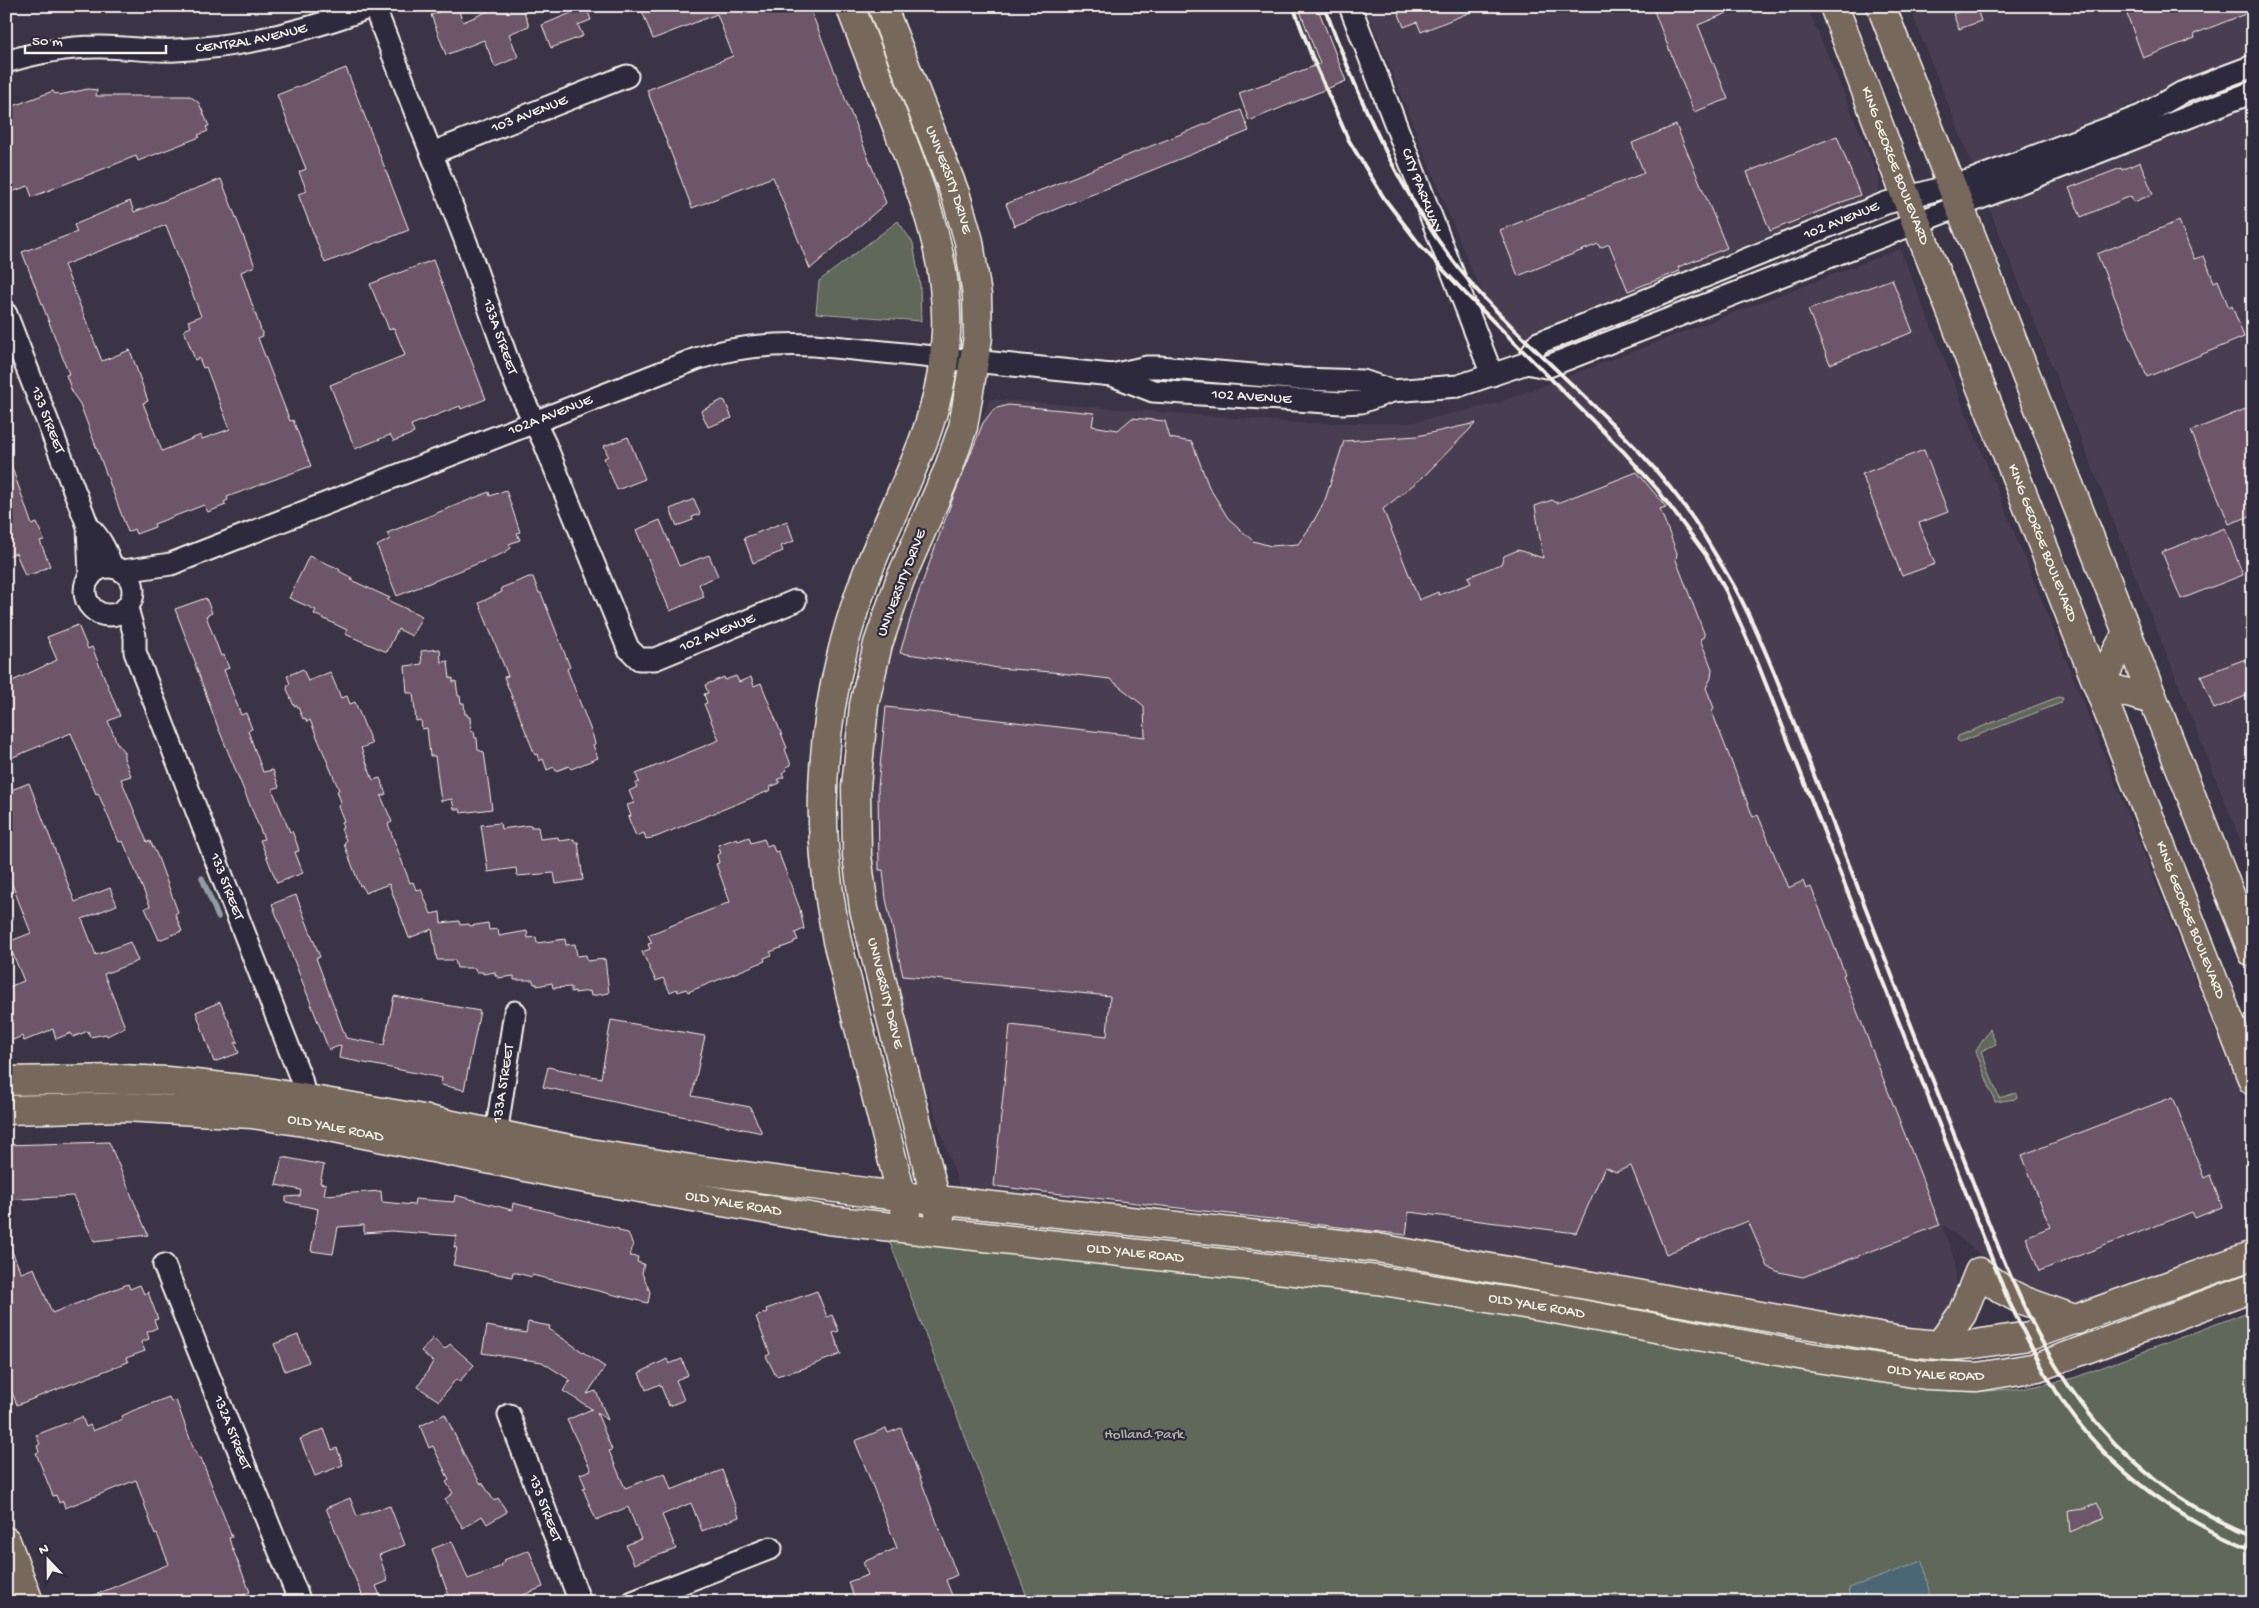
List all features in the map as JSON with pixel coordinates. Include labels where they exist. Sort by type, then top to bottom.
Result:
[{"type":"main road","name":"UNIVERSITY DRIVE","points":[[850,6],[934,228],[945,299],[946,326],[940,386],[925,441],[866,574],[854,611],[835,683],[824,786],[824,844],[830,904],[837,941],[910,1229]]},
{"type":"main road","name":"UNIVERSITY DRIVE","points":[[882,6],[956,196],[969,242],[978,296],[978,338],[964,419],[956,449],[889,610],[878,644],[863,714],[856,787],[857,855],[864,909],[884,997],[944,1233]]},
{"type":"main road","name":"KING GEORGE BOULEVARD","points":[[1834,6],[1916,222],[2253,1081]]},
{"type":"main road","points":[[1881,6],[2253,952]]},
{"type":"main road","points":[[2127,633],[2099,685],[2153,700]]},
{"type":"main road","points":[[830,904],[852,939],[860,962],[884,997]]},
{"type":"main road","name":"OLD YALE ROAD","points":[[6,1081],[121,1079],[167,1081],[261,1091],[308,1111],[448,1151],[687,1197],[828,1220],[1368,1278],[1891,1371],[1926,1375],[1977,1376],[2014,1372],[2066,1358],[2253,1287]]},
{"type":"main road","name":"OLD YALE ROAD","points":[[6,1110],[124,1107],[186,1108],[252,1114],[308,1111],[496,1134],[691,1169],[935,1200],[1358,1246],[1445,1258],[1885,1338],[1940,1345],[2004,1341],[2029,1336],[2253,1255]]},
{"type":"main road","points":[[1433,1289],[1445,1258]]},
{"type":"main road","points":[[1940,1345],[1962,1314],[1979,1272],[2003,1290],[2022,1300],[2077,1320]]},
{"type":"main road","points":[[6,1541],[30,1602]]},
{"type":"street","name":"CENTRAL AVENUE","points":[[6,62],[42,53],[83,47],[174,50],[237,44],[296,31],[374,6]]},
{"type":"street","name":"133A STREET","points":[[374,6],[432,153],[516,384],[545,444],[628,648],[638,659]]},
{"type":"street","name":"CITY PARKWAY","points":[[1350,6],[1492,375]]},
{"type":"street","name":"102 AVENUE","points":[[944,358],[1112,375],[1147,367],[1159,367],[1301,380],[1363,381],[1392,391],[1450,387],[1527,363],[1546,367],[1916,222],[1955,196],[2141,116],[2180,93],[2253,66]]},
{"type":"street","name":"103 AVENUE","points":[[432,153],[627,76]]},
{"type":"street","name":"102 AVENUE","points":[[1527,363],[1538,343],[1906,196],[1955,196],[2253,92]]},
{"type":"street","name":"133 STREET","points":[[6,314],[88,526],[90,576]]},
{"type":"street","name":"102A AVENUE","points":[[118,569],[171,564],[696,359],[736,348],[777,344],[814,345],[944,358]]},
{"type":"street","name":"133 STREET","points":[[88,526],[103,543],[118,569]]},
{"type":"street","name":"102A AVENUE","points":[[131,600],[171,564]]},
{"type":"street","points":[[100,569],[118,569],[132,582],[131,600],[118,613],[104,614],[97,611],[88,601],[86,588],[90,576],[100,569]]},
{"type":"street","name":"133 STREET","points":[[131,600],[128,612],[135,636],[136,652],[301,1079],[308,1111]]},
{"type":"street","name":"102 AVENUE","points":[[638,659],[655,659],[794,601]]},
{"type":"street","name":"133 STREET","points":[[104,614],[115,623],[122,641],[136,652]]},
{"type":"street","name":"133A STREET","points":[[448,1151],[496,1134],[515,1012]]},
{"type":"street","name":"132A STREET","points":[[164,1265],[300,1602]]},
{"type":"street","name":"133 STREET","points":[[509,1415],[580,1602]]},
{"type":"street","points":[[633,1602],[771,1548]]},
{"type":"shaded area","points":[[1365,6],[1807,6],[1879,177],[1879,190],[1875,196],[1535,336],[1502,334],[1468,262]]},
{"type":"shaded area","points":[[1909,6],[2253,6],[2253,55],[2120,109],[2137,144],[2253,102],[2253,879],[2245,852]]},
{"type":"shaded area","points":[[1900,249],[2253,1124],[2253,1242],[2098,1301],[2075,1305],[2033,1299],[1944,1225],[1943,1229],[1955,1261],[1957,1300],[1937,1329],[1924,1333],[961,1192],[897,1003],[866,877],[878,705],[889,655],[990,399],[1300,423],[1409,423],[1495,404]]},
{"type":"green space","points":[[898,221],[913,243],[920,285],[921,321],[816,313],[819,281]]},
{"type":"green space","points":[[2058,697],[2063,698],[2061,703],[1960,742],[1957,740],[1958,736]]},
{"type":"green space","points":[[1990,1029],[1996,1044],[1981,1051],[1999,1098],[2016,1093],[2017,1097],[2015,1099],[1995,1102],[1977,1054],[1976,1051]]},
{"type":"green space","name":"Holland Park","points":[[889,1240],[1396,1295],[1864,1379],[1949,1391],[1973,1392],[2026,1388],[2074,1378],[2253,1310],[2253,1602],[1029,1602]]},
{"type":"water","points":[[1923,1561],[1931,1602],[1851,1602],[1849,1588]]},
{"type":"building","points":[[457,6],[463,22],[500,6],[522,6],[529,26],[509,34],[518,57],[495,67],[484,40],[446,55],[431,15]]},
{"type":"building","points":[[568,6],[586,6],[591,20],[578,25],[583,36],[551,48],[542,25],[571,13]]},
{"type":"building","points":[[640,6],[809,6],[886,203],[810,269],[773,177],[692,208],[647,90],[733,56],[717,14],[653,39]]},
{"type":"building","points":[[1298,6],[1317,6],[1346,81],[1249,121],[1239,93],[1320,64]]},
{"type":"building","points":[[1396,6],[1483,7],[1421,32],[1417,22],[1404,27]]},
{"type":"building","points":[[1652,6],[1744,6],[1698,25],[1728,99],[1694,112]]},
{"type":"building","points":[[1976,6],[1981,21],[1959,29],[1953,14]]},
{"type":"building","points":[[2124,6],[2253,6],[2253,11],[2194,34],[2195,38],[2143,58]]},
{"type":"building","points":[[346,68],[409,230],[325,263],[298,194],[307,191],[299,172],[306,169],[277,95]]},
{"type":"building","points":[[88,89],[97,90],[96,96],[190,96],[199,103],[209,126],[206,127],[208,131],[198,135],[200,137],[138,161],[136,156],[32,197],[28,186],[6,194],[6,118],[11,116],[8,108],[53,91],[59,95]]},
{"type":"building","points":[[1241,110],[1249,131],[1014,226],[1006,204]]},
{"type":"building","points":[[1676,125],[1727,248],[1678,267],[1680,271],[1628,291],[1609,244],[1600,248],[1598,244],[1518,276],[1500,230],[1644,173],[1632,143]]},
{"type":"building","points":[[1837,136],[1860,195],[1770,231],[1747,172]]},
{"type":"building","points":[[2140,162],[2153,194],[2134,202],[2131,196],[2081,217],[2069,188]]},
{"type":"building","points":[[221,179],[255,266],[241,272],[263,336],[258,338],[290,421],[293,420],[311,466],[227,497],[228,500],[224,502],[226,505],[208,512],[204,505],[154,524],[155,527],[136,534],[134,529],[128,532],[80,404],[73,394],[66,375],[69,374],[22,252],[77,232],[74,225],[130,201],[134,212]],"holes":[[[166,225],[201,316],[188,321],[191,327],[184,330],[195,360],[199,358],[203,368],[206,367],[230,429],[202,439],[201,435],[162,451],[143,403],[148,401],[130,350],[102,361],[64,265]]]},
{"type":"building","points":[[2179,221],[2194,259],[2204,256],[2214,282],[2218,280],[2229,308],[2232,306],[2244,337],[2147,377],[2097,254]]},
{"type":"building","points":[[433,260],[486,399],[461,409],[460,406],[411,425],[414,433],[394,441],[390,435],[355,449],[330,385],[405,355],[394,328],[389,330],[370,284]]},
{"type":"building","points":[[1892,279],[1913,332],[1830,364],[1808,310]]},
{"type":"building","points":[[722,400],[725,401],[732,418],[708,427],[701,411]]},
{"type":"building","points":[[1008,405],[1094,413],[1092,426],[1118,430],[1132,418],[1165,421],[1170,438],[1192,442],[1209,487],[1228,518],[1253,541],[1271,546],[1298,544],[1311,526],[1325,500],[1344,441],[1417,436],[1476,423],[1423,477],[1383,509],[1419,600],[1438,592],[1439,595],[1471,583],[1468,577],[1501,564],[1504,556],[1518,550],[1543,558],[1535,506],[1552,500],[1557,503],[1637,472],[1666,507],[1660,509],[1677,553],[1676,560],[1704,633],[1704,637],[1700,639],[1712,669],[1711,678],[1706,688],[1714,708],[1712,712],[1753,817],[1758,815],[1788,888],[1803,881],[1806,889],[1811,887],[1940,1225],[1803,1277],[1779,1272],[1768,1267],[1748,1221],[1666,1254],[1631,1166],[1616,1172],[1605,1167],[1576,1233],[1409,1212],[1406,1235],[994,1186],[1010,1025],[1107,1036],[1110,996],[903,976],[886,899],[883,870],[879,870],[878,787],[886,707],[1145,737],[1144,706],[1110,679],[997,668],[900,653],[915,603],[953,498],[983,423],[994,409]]},
{"type":"building","points":[[2253,406],[2253,515],[2229,524],[2191,431]]},
{"type":"building","points":[[628,437],[645,479],[617,490],[604,458],[608,456],[604,446]]},
{"type":"building","points":[[1924,450],[1948,512],[1919,523],[1935,564],[1902,576],[1862,474]]},
{"type":"building","points":[[6,456],[8,456],[32,525],[37,523],[44,540],[40,541],[50,566],[25,576],[16,553],[6,557]]},
{"type":"building","points":[[506,490],[520,532],[517,533],[520,540],[509,544],[511,548],[504,553],[397,596],[377,546],[390,539],[387,533],[489,492],[490,496]]},
{"type":"building","points":[[694,499],[700,514],[692,517],[693,520],[677,526],[670,509]]},
{"type":"building","points":[[660,520],[679,566],[709,555],[718,576],[699,584],[704,597],[670,611],[636,530]]},
{"type":"building","points":[[787,521],[794,541],[781,546],[783,551],[753,563],[744,538]]},
{"type":"building","points":[[2225,528],[2243,575],[2181,599],[2162,552]]},
{"type":"building","points":[[309,556],[340,569],[339,571],[352,578],[351,580],[390,598],[387,600],[422,616],[412,636],[398,629],[387,652],[345,634],[347,630],[314,614],[316,610],[289,598]]},
{"type":"building","points":[[533,577],[539,593],[541,593],[570,667],[567,669],[595,744],[593,745],[598,758],[571,769],[569,766],[556,771],[554,767],[547,770],[543,759],[539,761],[537,754],[535,755],[504,677],[508,676],[479,603],[502,592],[501,588]]},
{"type":"building","points":[[206,598],[212,613],[206,616],[221,656],[224,655],[229,668],[224,670],[241,715],[246,713],[252,729],[248,731],[263,772],[273,770],[279,787],[272,789],[290,832],[292,831],[299,851],[295,852],[303,873],[277,883],[260,840],[264,839],[217,725],[175,609]]},
{"type":"building","points":[[78,625],[88,649],[92,647],[120,716],[108,721],[117,743],[124,752],[124,758],[131,776],[121,779],[147,842],[150,841],[157,855],[178,912],[175,914],[182,931],[159,940],[145,908],[150,906],[123,841],[119,842],[98,793],[96,794],[71,733],[6,760],[6,684],[57,660],[47,637]]},
{"type":"building","points":[[440,649],[441,662],[448,661],[450,679],[453,678],[453,682],[456,681],[458,696],[460,696],[461,703],[464,703],[465,714],[470,717],[471,732],[474,731],[475,738],[477,738],[478,750],[484,752],[492,809],[461,813],[460,809],[454,809],[452,799],[441,801],[435,756],[430,756],[427,728],[422,729],[421,720],[416,721],[413,693],[407,693],[405,666],[422,664],[421,651]]},
{"type":"building","points":[[2253,656],[2253,693],[2214,709],[2201,676]]},
{"type":"building","points":[[303,669],[308,681],[330,672],[341,698],[347,696],[350,704],[355,702],[372,744],[361,748],[373,780],[380,778],[386,794],[381,796],[392,822],[388,824],[410,883],[413,882],[416,890],[421,889],[431,914],[440,912],[441,923],[459,921],[460,925],[469,924],[470,926],[488,923],[489,930],[498,929],[499,936],[527,931],[528,938],[536,937],[537,943],[565,939],[566,945],[575,944],[577,956],[586,955],[587,961],[605,959],[609,993],[591,996],[590,991],[571,992],[571,987],[553,988],[552,983],[537,986],[533,980],[514,980],[514,976],[498,978],[498,976],[495,976],[495,972],[483,974],[483,972],[476,972],[475,968],[457,968],[455,960],[437,960],[432,929],[409,938],[389,884],[365,893],[362,885],[360,886],[344,844],[346,840],[341,829],[343,828],[341,822],[344,821],[338,806],[341,802],[337,791],[339,790],[310,720],[307,722],[305,718],[303,719],[297,705],[294,706],[287,689],[290,684],[287,676]]},
{"type":"building","points":[[736,676],[739,682],[751,677],[754,686],[761,683],[787,748],[785,749],[791,765],[786,767],[787,770],[782,773],[784,777],[778,779],[780,783],[770,787],[771,790],[656,837],[646,839],[644,833],[636,836],[628,817],[631,816],[627,805],[634,803],[629,791],[637,787],[635,784],[639,782],[636,774],[719,740],[704,704],[707,703],[704,694],[708,693],[705,685],[724,677],[725,680]]},
{"type":"building","points":[[29,783],[75,902],[110,888],[117,905],[82,919],[96,955],[130,942],[138,961],[104,974],[125,1027],[107,1036],[106,1034],[90,1037],[88,1031],[73,1037],[71,1033],[56,1039],[53,1029],[24,1041],[22,1036],[6,1043],[6,988],[24,981],[8,942],[31,933],[6,869],[6,792]]},
{"type":"building","points":[[500,823],[501,829],[531,825],[531,827],[538,827],[540,839],[558,837],[559,841],[574,839],[574,842],[578,842],[583,880],[556,884],[554,873],[517,876],[516,868],[488,872],[481,825]]},
{"type":"building","points":[[749,837],[751,843],[764,839],[767,846],[772,844],[775,852],[778,851],[800,909],[804,929],[795,933],[798,940],[770,952],[772,955],[764,958],[765,961],[688,992],[686,989],[678,992],[677,989],[670,992],[663,978],[656,981],[642,952],[650,949],[648,944],[652,943],[648,935],[730,902],[716,864],[719,863],[717,855],[721,853],[718,845],[737,838],[738,841]]},
{"type":"building","points":[[296,895],[320,957],[316,958],[346,1038],[384,1045],[394,996],[480,1011],[464,1090],[441,1085],[442,1078],[339,1058],[341,1045],[329,1050],[272,904]]},
{"type":"building","points":[[220,1002],[238,1042],[235,1043],[239,1053],[214,1062],[196,1012]]},
{"type":"building","points":[[611,1020],[705,1036],[692,1096],[750,1107],[762,1133],[543,1087],[548,1067],[601,1078]]},
{"type":"building","points":[[2173,1097],[2204,1178],[2210,1175],[2222,1207],[2195,1218],[2192,1212],[2039,1271],[2026,1237],[2050,1227],[2022,1155]]},
{"type":"building","points":[[109,1142],[148,1235],[94,1241],[73,1196],[6,1200],[6,1145]]},
{"type":"building","points":[[282,1157],[324,1165],[320,1183],[326,1184],[324,1195],[381,1191],[382,1202],[414,1205],[415,1199],[454,1202],[455,1195],[512,1210],[513,1203],[619,1229],[619,1231],[628,1233],[633,1245],[630,1256],[638,1257],[637,1262],[644,1264],[642,1273],[650,1292],[648,1303],[532,1275],[532,1277],[513,1272],[512,1277],[453,1265],[457,1248],[454,1247],[457,1236],[391,1231],[364,1233],[364,1225],[338,1227],[333,1254],[311,1251],[318,1209],[286,1202],[286,1197],[300,1196],[301,1190],[276,1185]]},
{"type":"building","points":[[6,1237],[21,1273],[34,1268],[52,1313],[128,1284],[130,1289],[140,1285],[144,1294],[148,1292],[158,1319],[154,1320],[157,1328],[147,1332],[149,1339],[141,1342],[145,1351],[126,1358],[128,1362],[17,1405],[11,1390],[6,1391]]},
{"type":"building","points":[[817,1291],[827,1317],[832,1315],[839,1331],[833,1333],[841,1354],[802,1369],[776,1376],[766,1356],[770,1354],[756,1317],[767,1312],[766,1309]]},
{"type":"building","points":[[528,1322],[550,1326],[549,1329],[605,1367],[587,1394],[596,1391],[608,1420],[597,1413],[612,1450],[609,1451],[625,1488],[665,1473],[671,1490],[722,1470],[739,1517],[702,1531],[691,1503],[662,1515],[676,1549],[634,1564],[626,1545],[641,1539],[628,1507],[596,1520],[583,1489],[586,1488],[580,1474],[591,1470],[567,1420],[592,1409],[563,1391],[570,1380],[542,1362],[482,1353],[487,1326],[526,1333]]},
{"type":"building","points":[[298,1335],[309,1362],[285,1371],[274,1344]]},
{"type":"building","points":[[433,1338],[445,1349],[450,1344],[474,1365],[459,1382],[456,1379],[439,1401],[418,1387],[433,1362],[421,1351]]},
{"type":"building","points":[[667,1359],[669,1364],[682,1359],[688,1375],[676,1380],[684,1400],[669,1406],[660,1384],[646,1390],[639,1373]]},
{"type":"building","points":[[169,1397],[171,1402],[176,1400],[194,1450],[199,1458],[201,1458],[232,1537],[229,1538],[231,1545],[250,1592],[244,1595],[247,1602],[78,1602],[169,1564],[157,1534],[155,1535],[136,1480],[65,1508],[63,1501],[59,1503],[56,1495],[53,1496],[36,1453],[39,1452],[37,1446],[40,1444],[36,1435],[82,1417],[86,1427],[90,1425],[93,1431],[123,1419],[122,1416],[132,1411]]},
{"type":"building","points":[[445,1414],[467,1461],[481,1484],[482,1482],[494,1501],[498,1498],[507,1512],[487,1524],[482,1516],[463,1528],[445,1499],[453,1493],[446,1482],[449,1480],[433,1446],[429,1448],[420,1426]]},
{"type":"building","points":[[886,1428],[888,1433],[901,1428],[957,1575],[946,1580],[953,1598],[945,1602],[856,1602],[848,1582],[868,1575],[863,1562],[897,1548],[855,1441]]},
{"type":"building","points":[[324,1429],[332,1450],[337,1448],[343,1465],[315,1476],[300,1439]]},
{"type":"building","points":[[350,1498],[357,1516],[390,1506],[405,1545],[379,1555],[388,1581],[376,1586],[381,1598],[373,1602],[365,1602],[326,1508]]},
{"type":"building","points":[[2097,1503],[2105,1517],[2070,1532],[2068,1511],[2084,1509]]},
{"type":"building","points":[[452,1541],[468,1579],[502,1566],[501,1564],[505,1562],[504,1560],[529,1550],[543,1587],[506,1602],[451,1602],[432,1549]]},
{"type":"waterway","points":[[202,878],[218,917]]},
{"type":"railway","points":[[1293,6],[1313,59],[1348,139],[1384,198],[1420,245],[1467,295],[1623,451],[1657,489],[1706,555],[1726,591],[1758,664],[2008,1300],[2050,1381],[2068,1409],[2089,1436],[2137,1482],[2164,1503],[2193,1521],[2253,1550]]},
{"type":"railway","points":[[1324,6],[1338,44],[1387,154],[1427,224],[1475,288],[1655,469],[1705,537],[1738,593],[1777,679],[1998,1246],[2027,1312],[2061,1374],[2098,1425],[2158,1482],[2203,1512],[2253,1536]]}]
